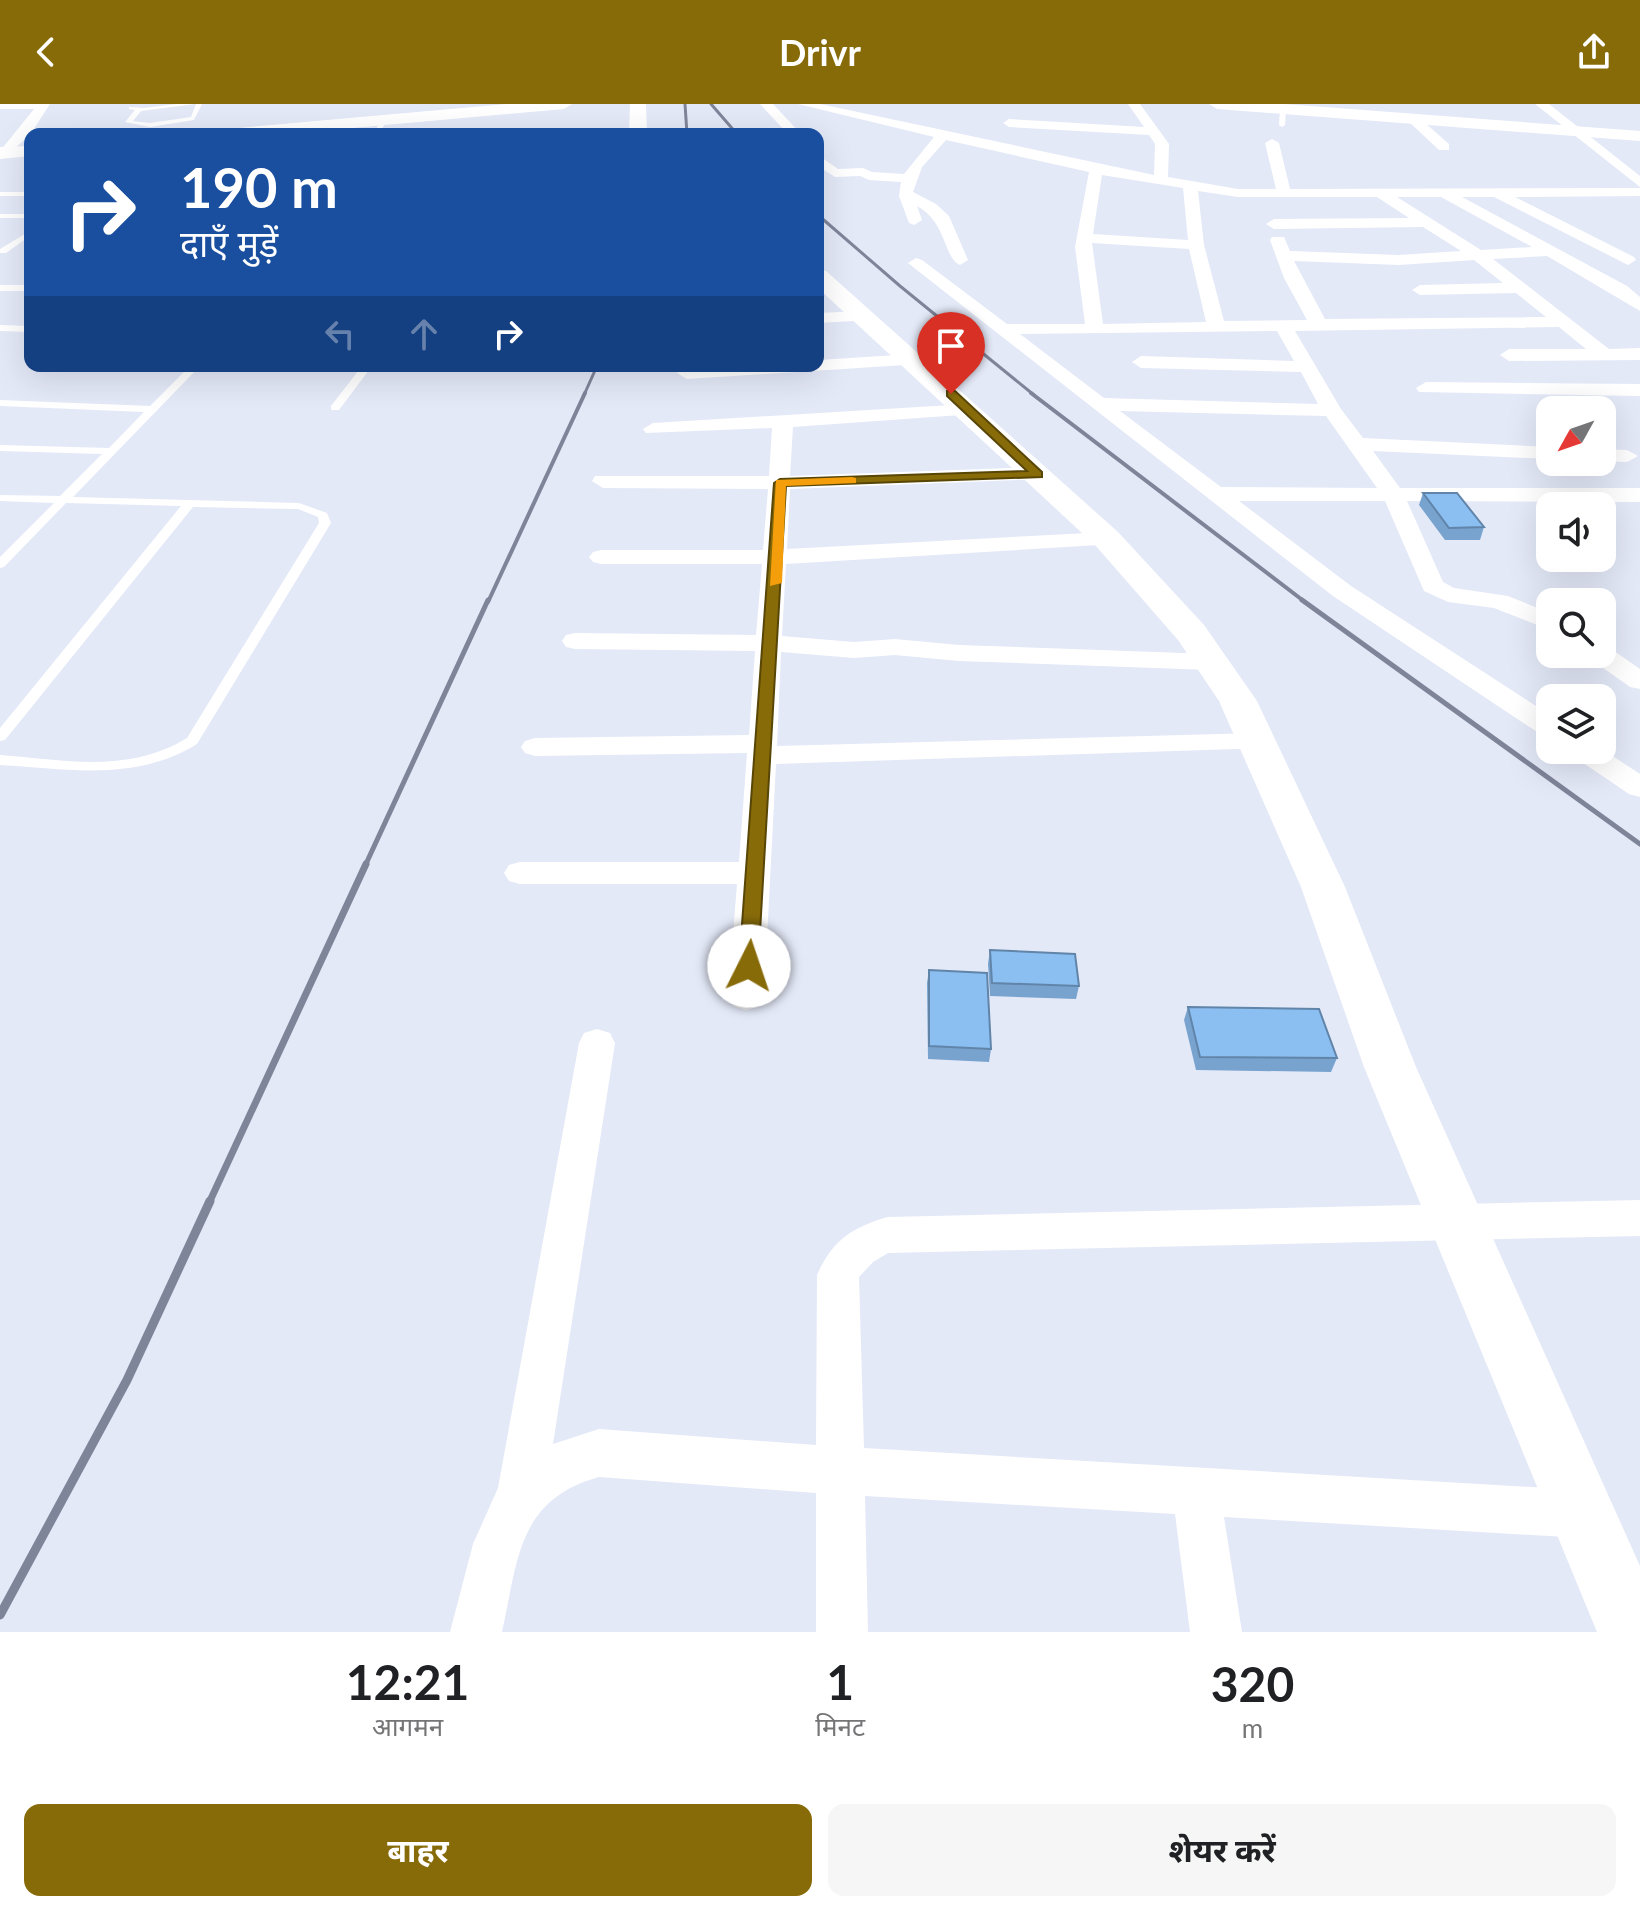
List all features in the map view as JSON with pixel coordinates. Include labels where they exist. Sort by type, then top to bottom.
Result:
[{"type":"street","points":[[358,128],[564,104]]},
{"type":"street","points":[[638,104],[638,128]]},
{"type":"street","points":[[766,104],[789,128]]},
{"type":"street","points":[[804,104],[915,122],[944,134],[1096,169],[1161,181],[1275,194],[1640,192]]},
{"type":"street","points":[[1134,104],[1163,149],[1161,181]]},
{"type":"street","points":[[1217,104],[1280,111],[1400,113],[1640,136]]},
{"type":"street","points":[[1541,104],[1640,183]]},
{"type":"street","points":[[0,105],[44,105]]},
{"type":"street","points":[[2,154],[21,128],[44,105]]},
{"type":"street","points":[[1400,113],[1444,147]]},
{"type":"street","points":[[1009,123],[1153,131]]},
{"type":"street","points":[[914,220],[907,196],[910,178],[919,160],[944,134]]},
{"type":"street","points":[[1272,143],[1274,224],[1283,256],[1318,323]]},
{"type":"street","points":[[2,154],[24,152]]},
{"type":"street","points":[[824,165],[831,172],[863,172],[869,176],[910,178]]},
{"type":"street","points":[[1095,328],[1083,247],[1096,169]]},
{"type":"street","points":[[1190,185],[1196,245],[1216,326]]},
{"type":"street","points":[[1440,191],[1621,290],[1640,306]]},
{"type":"street","points":[[1494,191],[1628,260]]},
{"type":"street","points":[[1379,192],[1479,256],[1604,354]]},
{"type":"street","points":[[907,196],[931,205],[941,213],[960,260]]},
{"type":"street","points":[[1274,224],[1426,222]]},
{"type":"street","points":[[1085,238],[1196,245]]},
{"type":"street","points":[[1283,256],[1388,260],[1550,251]]},
{"type":"street","points":[[916,263],[1342,591],[1536,719]]},
{"type":"street","points":[[824,281],[1107,539],[1191,633],[1238,701],[1323,887],[1390,1067],[1633,1632]]},
{"type":"street","points":[[1420,290],[1520,288]]},
{"type":"street","points":[[1621,290],[1640,290]]},
{"type":"street","points":[[824,318],[863,316]]},
{"type":"street","points":[[1003,330],[1053,326],[1128,329],[1318,323],[1562,322]]},
{"type":"street","points":[[1282,324],[1332,410],[1393,494],[1433,586],[1460,598],[1499,601],[1536,616]]},
{"type":"street","points":[[1128,329],[1149,383]]},
{"type":"street","points":[[1509,355],[1640,354]]},
{"type":"street","points":[[824,366],[913,360]]},
{"type":"street","points":[[1099,404],[1149,383],[1307,367]]},
{"type":"street","points":[[687,373],[705,372]]},
{"type":"street","points":[[1149,383],[1332,410]]},
{"type":"street","points":[[1426,388],[1640,390]]},
{"type":"street","points":[[653,429],[968,410]]},
{"type":"street","points":[[746,997],[783,421]]},
{"type":"street","points":[[1357,444],[1536,452]]},
{"type":"street","points":[[1616,456],[1627,456]]},
{"type":"street","points":[[603,481],[780,483],[1038,474]]},
{"type":"street","points":[[1216,494],[1640,495]]},
{"type":"street","points":[[601,557],[776,557],[1107,539]]},
{"type":"street","points":[[575,641],[771,643],[854,650],[895,647],[959,653],[1211,662]]},
{"type":"street","points":[[1616,664],[1640,681]]},
{"type":"street","points":[[535,747],[764,750],[1256,742]]},
{"type":"street","points":[[1605,764],[1640,787]]},
{"type":"street","points":[[520,873],[755,873]]},
{"type":"street","points":[[522,1491],[597,1043]]},
{"type":"street","points":[[842,1632],[838,1275],[849,1254],[867,1240],[888,1235],[1640,1218]]},
{"type":"street","points":[[476,1632],[504,1522],[522,1491],[545,1472],[571,1458],[599,1453],[841,1471],[1583,1514]]},
{"type":"street","points":[[1196,1492],[1216,1632]]},
{"type":"lane","points":[[189,104],[136,107],[128,122],[167,124],[194,118],[199,104]]},
{"type":"lane","points":[[0,194],[24,194]]},
{"type":"lane","points":[[0,216],[24,216]]},
{"type":"lane","points":[[1,251],[24,237]]},
{"type":"lane","points":[[1,251],[16,251]]},
{"type":"lane","points":[[0,288],[24,288]]},
{"type":"lane","points":[[0,328],[24,329]]},
{"type":"lane","points":[[0,564],[189,372]]},
{"type":"lane","points":[[335,408],[362,372]]},
{"type":"lane","points":[[0,403],[153,409]]},
{"type":"lane","points":[[0,448],[112,451]]},
{"type":"lane","points":[[0,498],[299,506],[323,515],[325,523],[192,741],[176,754],[151,763],[128,766],[0,760]]},
{"type":"lane","points":[[0,737],[190,503]]},
{"type":"building","points":[[1423,493],[1457,493],[1484,527],[1449,528]]},
{"type":"building","points":[[990,950],[1075,954],[1079,986],[992,983]]},
{"type":"building","points":[[929,970],[987,973],[991,1049],[929,1046]]},
{"type":"building","points":[[1188,1007],[1319,1009],[1337,1058],[1200,1057]]},
{"type":"railway","points":[[685,104],[687,128]]},
{"type":"railway","points":[[711,104],[732,128]]},
{"type":"railway","points":[[824,220],[1034,395]]},
{"type":"railway","points":[[584,395],[594,372]]},
{"type":"railway","points":[[488,602],[585,393]]},
{"type":"railway","points":[[1031,393],[1305,602]]},
{"type":"railway","points":[[365,866],[488,600]]},
{"type":"railway","points":[[1302,600],[1640,844]]},
{"type":"railway","points":[[209,1203],[366,864]]},
{"type":"railway","points":[[0,1615],[127,1380],[210,1201]]},
{"type":"slow traffic","points":[[775,583],[780,483],[852,480]]},
{"type":"route","points":[[749,966],[780,483],[1038,474],[951,394]]}]
